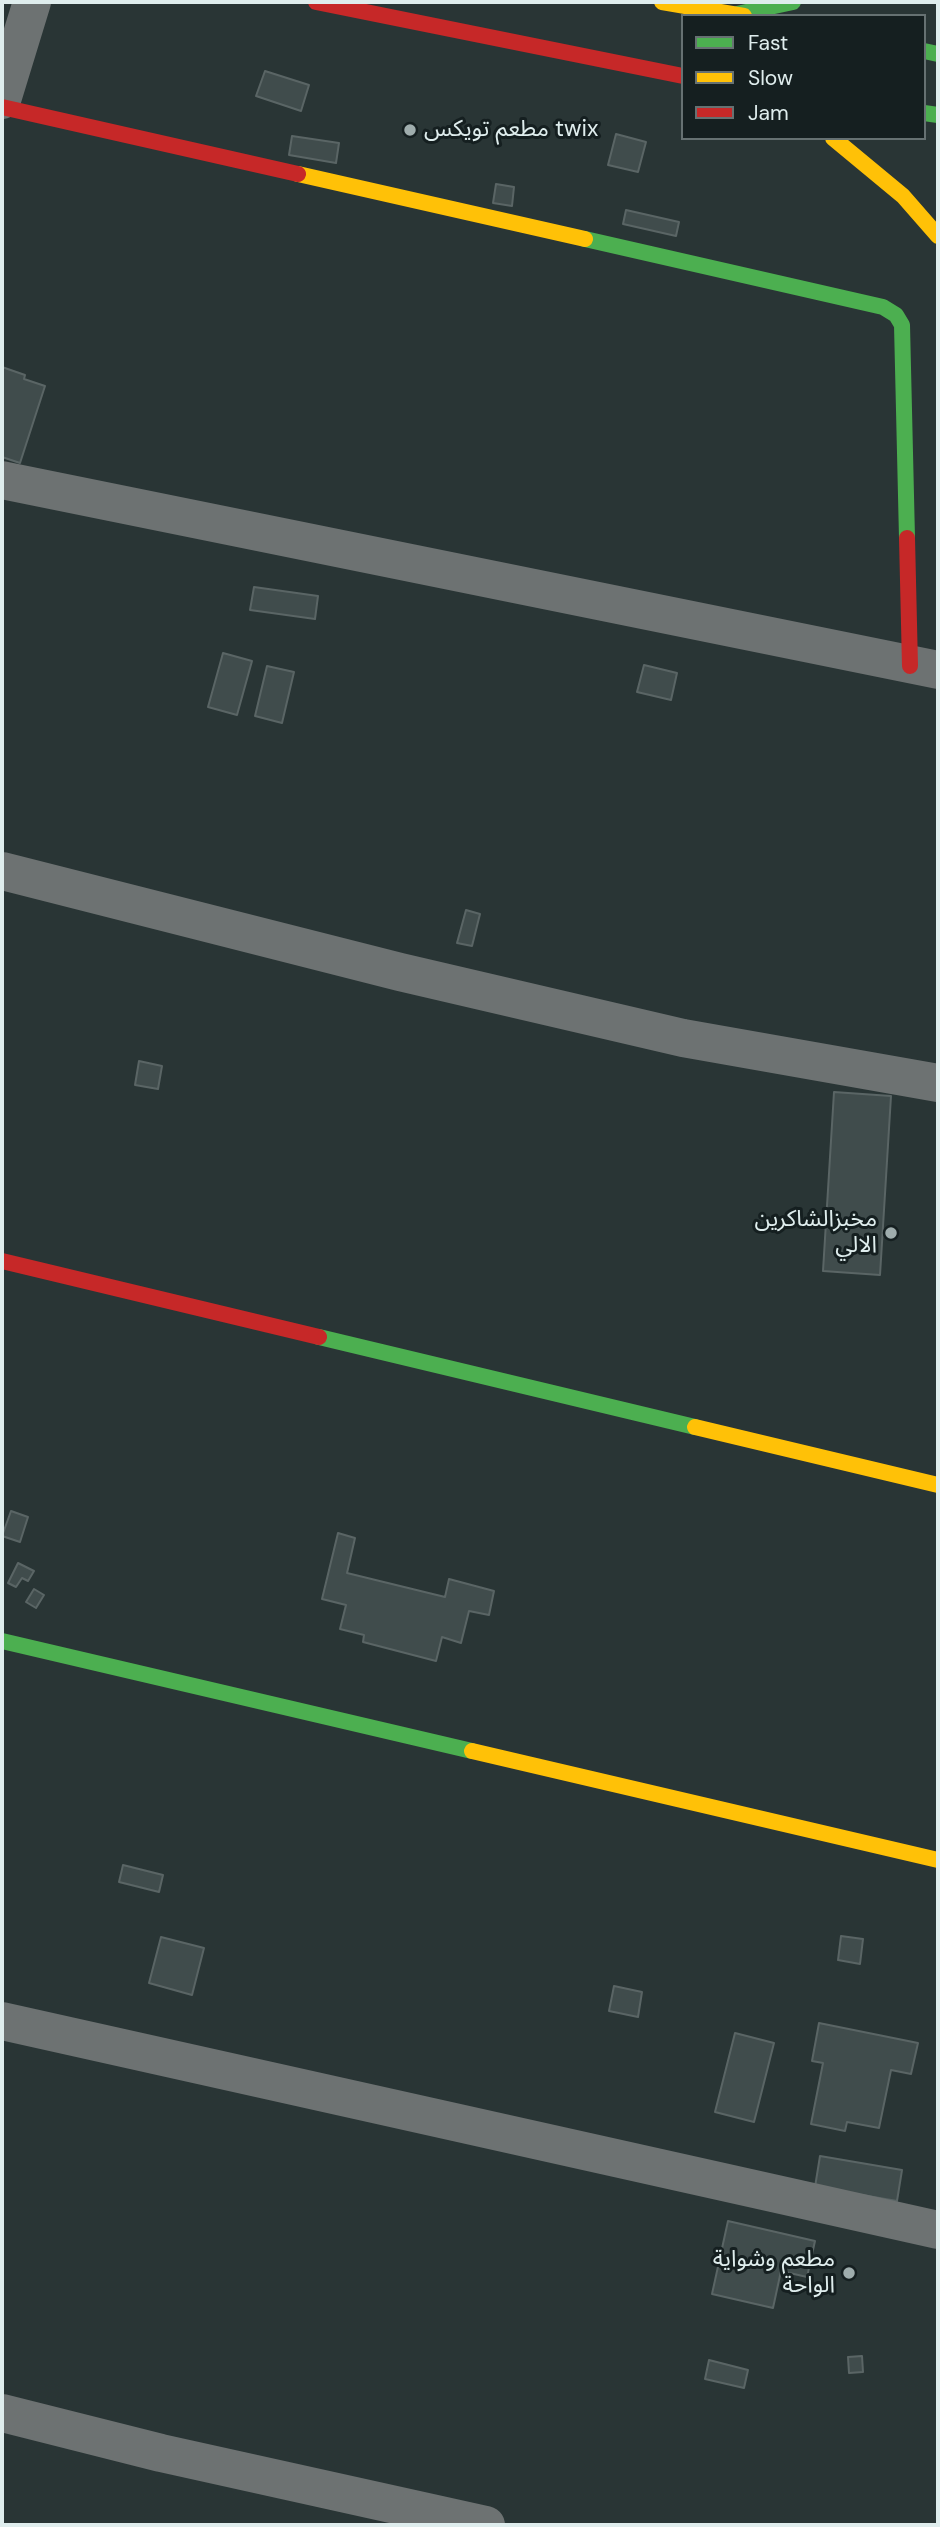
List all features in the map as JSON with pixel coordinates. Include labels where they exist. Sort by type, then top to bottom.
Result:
[{"type":"main road","points":[[316,2],[681,76]]},
{"type":"main road","points":[[662,2],[734,14]]},
{"type":"main road","points":[[744,14],[793,2]]},
{"type":"main road","points":[[2,107],[883,307],[896,315],[902,326],[924,668]]},
{"type":"main road","points":[[836,140],[892,185],[938,236]]},
{"type":"main road","points":[[2,1261],[938,1485]]},
{"type":"main road","points":[[2,1641],[938,1860]]},
{"type":"street","points":[[2,100],[31,2]]},
{"type":"street","points":[[2,480],[924,668]]},
{"type":"street","points":[[2,871],[400,972],[683,1038],[938,1083]]},
{"type":"street","points":[[2,2021],[938,2230]]},
{"type":"street","points":[[2,2413],[212,2465],[486,2525]]},
{"type":"building","points":[[265,71],[309,85],[301,111],[256,96]]},
{"type":"building","points":[[616,134],[646,142],[638,172],[608,165]]},
{"type":"building","points":[[292,136],[339,143],[336,163],[289,155]]},
{"type":"building","points":[[496,184],[514,187],[512,206],[493,203]]},
{"type":"building","points":[[626,210],[679,222],[676,236],[623,224]]},
{"type":"building","points":[[2,367],[45,386],[20,463],[2,457]]},
{"type":"building","points":[[254,587],[318,596],[315,619],[250,610]]},
{"type":"building","points":[[223,653],[252,661],[237,715],[208,707]]},
{"type":"building","points":[[644,665],[677,673],[671,700],[637,692]]},
{"type":"building","points":[[267,666],[294,672],[282,723],[255,716]]},
{"type":"building","points":[[466,910],[480,914],[472,946],[457,943]]},
{"type":"building","points":[[139,1061],[162,1066],[158,1089],[135,1085]]},
{"type":"building","points":[[834,1092],[891,1096],[880,1275],[823,1271]]},
{"type":"building","points":[[11,1511],[28,1517],[20,1542],[2,1536]]},
{"type":"building","points":[[338,1533],[355,1538],[347,1573],[445,1597],[449,1579],[494,1591],[489,1615],[469,1611],[461,1643],[442,1637],[436,1661],[363,1642],[364,1635],[340,1629],[346,1605],[322,1599]]},
{"type":"building","points":[[18,1563],[34,1571],[28,1581],[22,1578],[16,1587],[8,1583]]},
{"type":"building","points":[[34,1589],[44,1595],[36,1608],[26,1602]]},
{"type":"building","points":[[123,1865],[163,1875],[159,1892],[119,1882]]},
{"type":"building","points":[[841,1936],[863,1939],[860,1964],[838,1960]]},
{"type":"building","points":[[161,1937],[204,1948],[192,1995],[149,1983]]},
{"type":"building","points":[[614,1986],[642,1992],[638,2017],[609,2011]]},
{"type":"building","points":[[819,2023],[918,2043],[911,2074],[891,2070],[879,2128],[847,2122],[845,2131],[811,2124],[823,2063],[812,2061]]},
{"type":"building","points":[[735,2033],[774,2043],[754,2122],[715,2112]]},
{"type":"building","points":[[820,2156],[902,2170],[897,2201],[815,2187]]},
{"type":"building","points":[[728,2221],[815,2241],[807,2277],[781,2271],[773,2308],[712,2294]]},
{"type":"building","points":[[862,2356],[863,2372],[849,2373],[848,2357]]},
{"type":"building","points":[[709,2360],[748,2370],[744,2388],[705,2379]]},
{"type":"traffic: fast","points":[[737,14],[793,2]]},
{"type":"traffic: fast","points":[[926,51],[938,54]]},
{"type":"traffic: fast","points":[[926,113],[938,115]]},
{"type":"traffic: fast","points":[[585,239],[883,307],[896,315],[902,325],[907,538]]},
{"type":"traffic: fast","points":[[319,1337],[695,1427]]},
{"type":"traffic: fast","points":[[2,1641],[472,1751]]},
{"type":"traffic: slow","points":[[662,2],[732,14]]},
{"type":"traffic: slow","points":[[835,140],[903,196],[938,236]]},
{"type":"traffic: slow","points":[[298,174],[585,239]]},
{"type":"traffic: slow","points":[[695,1427],[938,1485]]},
{"type":"traffic: slow","points":[[472,1751],[938,1860]]},
{"type":"traffic: jam","points":[[316,2],[681,76]]},
{"type":"traffic: jam","points":[[2,107],[298,174]]},
{"type":"traffic: jam","points":[[907,538],[910,666]]},
{"type":"traffic: jam","points":[[2,1261],[319,1337]]},
{"type":"place","name":"مطعم تويكس twix","points":[[410,130]]},
{"type":"place","name":"مخبزالشاكرين الالي","points":[[891,1233]]},
{"type":"place","name":"مطعم وشواية الواحة","points":[[849,2273]]}]
